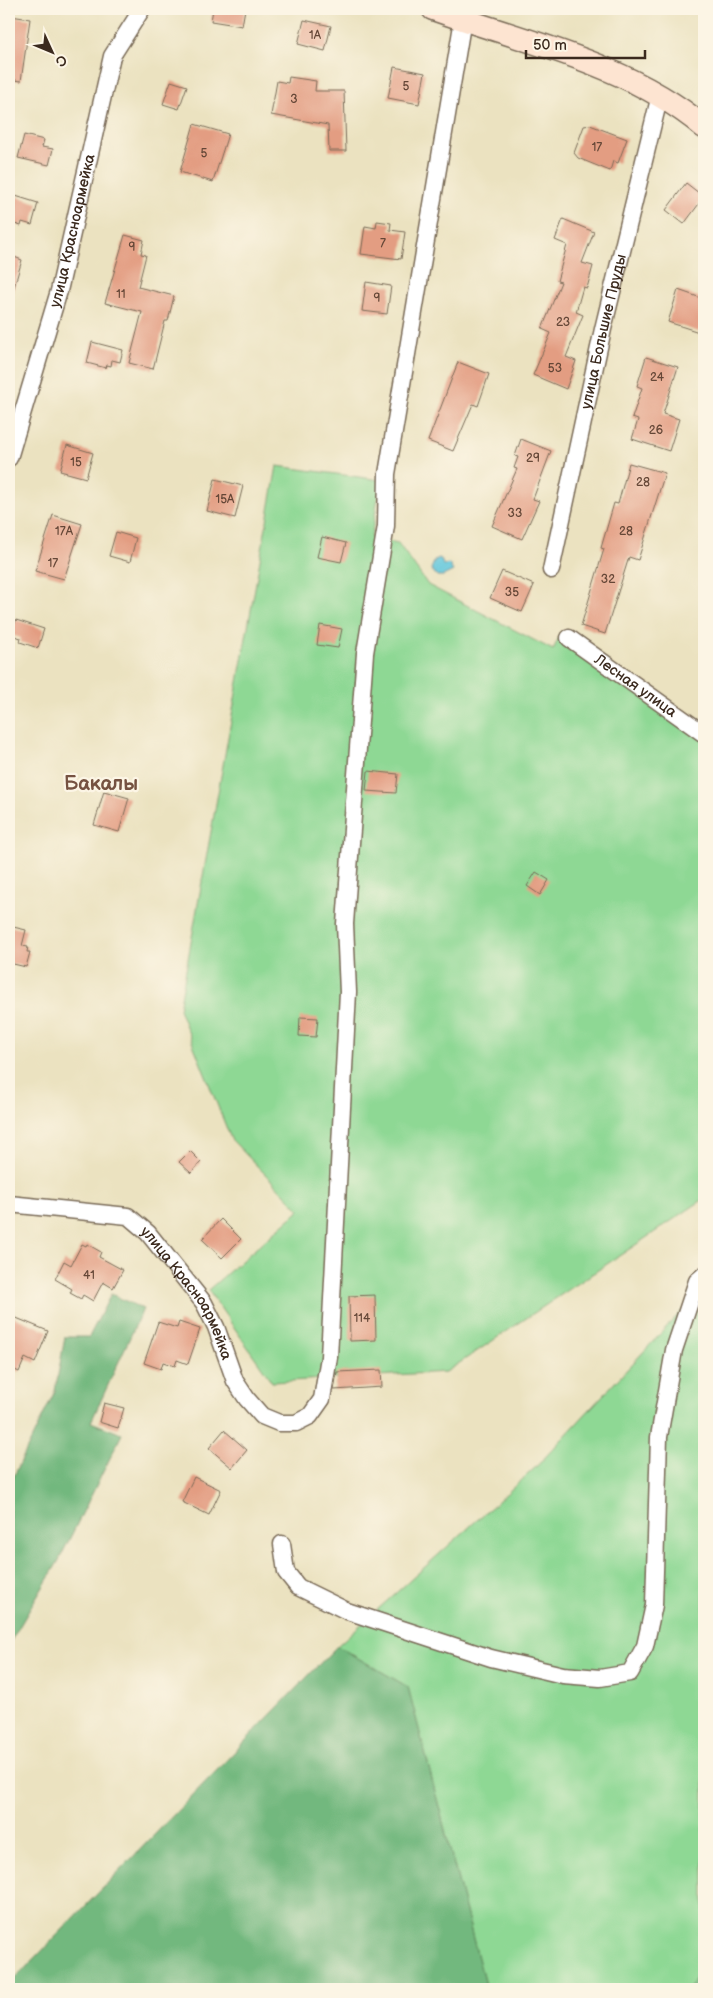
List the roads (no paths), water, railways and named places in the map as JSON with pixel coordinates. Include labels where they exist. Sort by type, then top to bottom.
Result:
[{"type":"street","name":"улица Красноармейка","points":[[9,458],[16,414],[58,291],[112,56],[142,9]]},
{"type":"street","points":[[433,9],[544,45],[628,79],[660,94],[704,127]]},
{"type":"street","name":"улица Красноармейка","points":[[9,1204],[128,1216],[148,1233],[204,1303],[216,1327],[235,1381],[262,1416],[279,1423],[296,1423],[310,1416],[322,1398],[329,1357],[348,992],[345,924],[365,653],[386,526],[387,474],[463,19]]},
{"type":"street","name":"улица Большие Пруды","points":[[551,570],[603,329],[660,94]]},
{"type":"street","name":"Лесная улица","points":[[569,638],[704,734]]},
{"type":"street","points":[[282,1544],[286,1572],[298,1587],[347,1611],[491,1658],[563,1675],[600,1678],[630,1673],[645,1646],[654,1605],[659,1437],[674,1350],[697,1281],[704,1275]]},
{"type":"water","points":[[439,558],[443,565],[449,564],[453,571],[443,576],[437,576],[431,569],[435,560]]},
{"type":"district","name":"Бакалы","points":[[101,784]]}]
